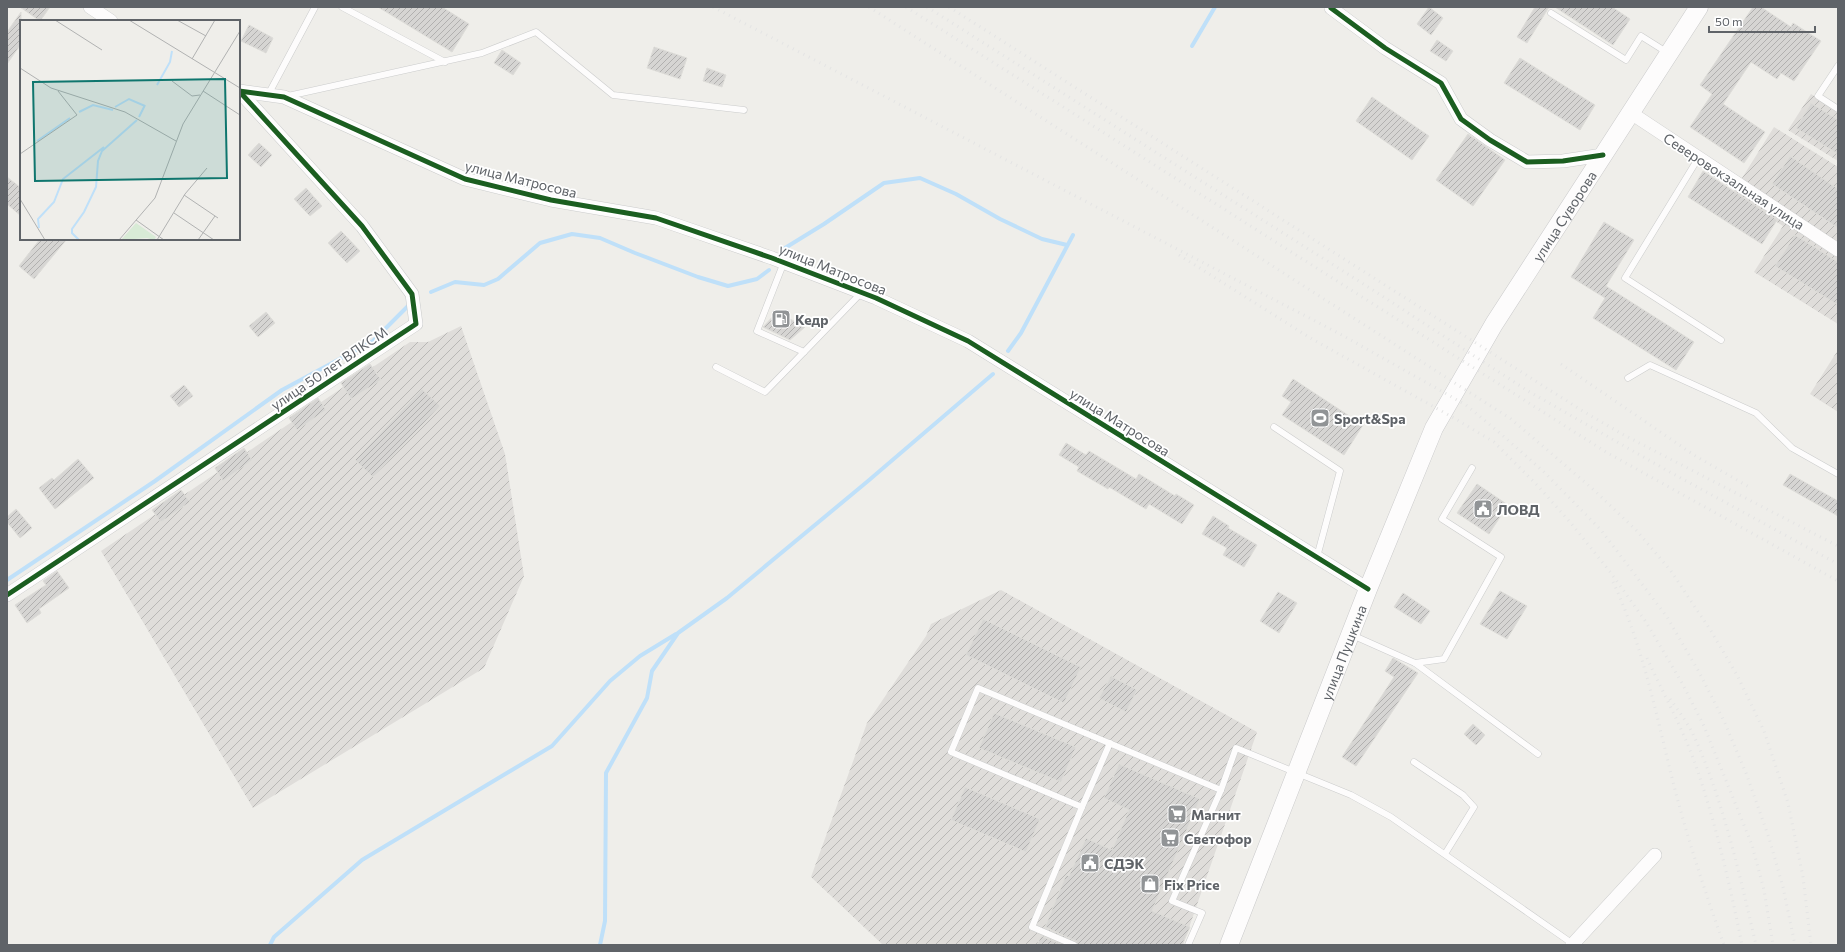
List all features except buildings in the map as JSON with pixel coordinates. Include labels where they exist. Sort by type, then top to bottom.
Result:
[{"type":"main road","name":"улица Суворова","points":[[1494,324],[1700,7]]},
{"type":"main road","name":"улица Пушкина","points":[[1229,945],[1368,589],[1434,428],[1494,324]]},
{"type":"street","points":[[90,7],[110,20]]},
{"type":"street","points":[[1331,8],[1385,48],[1441,83],[1461,119],[1490,140],[1528,162],[1563,162],[1604,155]]},
{"type":"street","name":"улица Матросова","points":[[240,91],[284,97],[465,179],[551,200],[656,218],[784,262],[862,292],[968,341],[1368,589]]},
{"type":"street","name":"улица 50 лет ВЛКСМ","points":[[7,595],[416,324],[412,294],[362,226],[240,92]]},
{"type":"street","name":"Северовокзальная улица","points":[[1631,113],[1838,250]]},
{"type":"street","points":[[1572,944],[1655,855]]},
{"type":"lane","points":[[268,95],[315,7]]},
{"type":"lane","points":[[342,7],[445,62]]},
{"type":"lane","points":[[1551,13],[1626,60],[1641,36],[1669,54]]},
{"type":"lane","points":[[284,97],[482,53],[536,32],[613,95],[744,110]]},
{"type":"lane","points":[[1838,66],[1818,96],[1838,109]]},
{"type":"lane","points":[[1699,157],[1625,278],[1721,340]]},
{"type":"lane","points":[[784,262],[757,331],[804,352]]},
{"type":"lane","points":[[716,367],[765,392],[862,292]]},
{"type":"lane","points":[[1628,378],[1650,365],[1750,410],[1756,413],[1792,448],[1838,474]]},
{"type":"lane","points":[[1274,427],[1340,471],[1317,557]]},
{"type":"lane","points":[[1415,663],[1444,659],[1501,557],[1442,519],[1472,468]]},
{"type":"lane","points":[[1351,634],[1415,663],[1538,754]]},
{"type":"lane","points":[[1082,807],[951,752],[978,688],[1221,790]]},
{"type":"lane","points":[[1074,945],[1032,927],[1110,743]]},
{"type":"lane","points":[[1188,945],[1202,913],[1172,901],[1221,790],[1236,748],[1351,795],[1391,817],[1572,944]]},
{"type":"lane","points":[[1414,762],[1463,795],[1474,807],[1445,854]]},
{"type":"shaded area","points":[[1811,94],[1838,111],[1838,161],[1788,130]]},
{"type":"shaded area","points":[[1774,127],[1838,167],[1838,324],[1754,272],[1783,226],[1732,194]]},
{"type":"shaded area","points":[[461,326],[505,454],[524,576],[484,668],[253,808],[101,551],[410,342],[428,342]]},
{"type":"shaded area","points":[[1838,350],[1838,412],[1810,394]]},
{"type":"shaded area","points":[[1001,590],[1257,732],[1183,945],[883,945],[811,877],[867,723],[926,636],[931,624]]},
{"type":"waterway","points":[[1192,46],[1215,7]]},
{"type":"waterway","points":[[785,248],[824,224],[884,183],[920,178],[956,194],[1000,219],[1042,239],[1067,245]]},
{"type":"waterway","points":[[431,292],[455,282],[484,285],[498,279],[540,243],[572,234],[600,238],[698,277],[728,286],[757,279],[769,270]]},
{"type":"waterway","points":[[1008,351],[1021,333],[1073,235]]},
{"type":"waterway","points":[[7,580],[155,481],[282,390],[373,341],[408,306]]},
{"type":"waterway","points":[[600,945],[605,921],[606,773],[647,698],[652,671],[678,633],[727,598],[868,481],[993,374]]},
{"type":"waterway","points":[[270,945],[274,937],[362,860],[552,746],[610,681],[640,656],[676,634]]},
{"type":"railway","points":[[713,7],[1342,335],[1466,405],[1501,434],[1544,472],[1601,530],[1667,617],[1699,672],[1724,721],[1746,773],[1769,838],[1783,887],[1795,945]]},
{"type":"railway","points":[[869,7],[1511,419],[1594,490],[1636,530],[1671,571],[1711,631],[1737,675],[1764,731],[1788,803],[1803,877],[1811,945]]},
{"type":"railway","points":[[906,7],[1606,452],[1838,581]]},
{"type":"railway","points":[[927,7],[1376,292],[1528,391],[1668,471],[1838,564]]},
{"type":"railway","points":[[949,7],[1581,410],[1622,434],[1838,546]]},
{"type":"railway","points":[[1179,255],[1312,339],[1494,442],[1537,485],[1570,522],[1611,573],[1646,622],[1682,683],[1704,726],[1752,845],[1764,890],[1773,945]]},
{"type":"railway","points":[[1561,364],[1694,455],[1749,487]]},
{"type":"railway","points":[[1613,582],[1641,655],[1684,823],[1703,885],[1724,945]]},
{"type":"railway","points":[[1647,658],[1679,725],[1696,766],[1722,855],[1742,945]]},
{"type":"railway","points":[[1670,699],[1692,732],[1703,756],[1729,836],[1756,945]]},
{"type":"cycle path","points":[[1331,8],[1385,48],[1441,83],[1461,119],[1490,140],[1527,162],[1563,161],[1603,155]]},
{"type":"cycle path","points":[[240,91],[284,97],[465,179],[551,200],[656,218],[772,258],[876,298],[968,341],[1368,589]]},
{"type":"cycle path","points":[[7,595],[416,324],[412,294],[362,226],[240,92]]},
{"type":"place","name":"Кедр","points":[[781,319]]},
{"type":"place","name":"Sport&Spa","points":[[1320,418]]},
{"type":"place","name":"ЛОВД","points":[[1483,509]]},
{"type":"place","name":"Магнит","points":[[1177,814]]},
{"type":"place","name":"Светофор","points":[[1170,838]]},
{"type":"place","name":"СДЭК","points":[[1090,863]]},
{"type":"place","name":"Fix Price","points":[[1150,884]]}]
